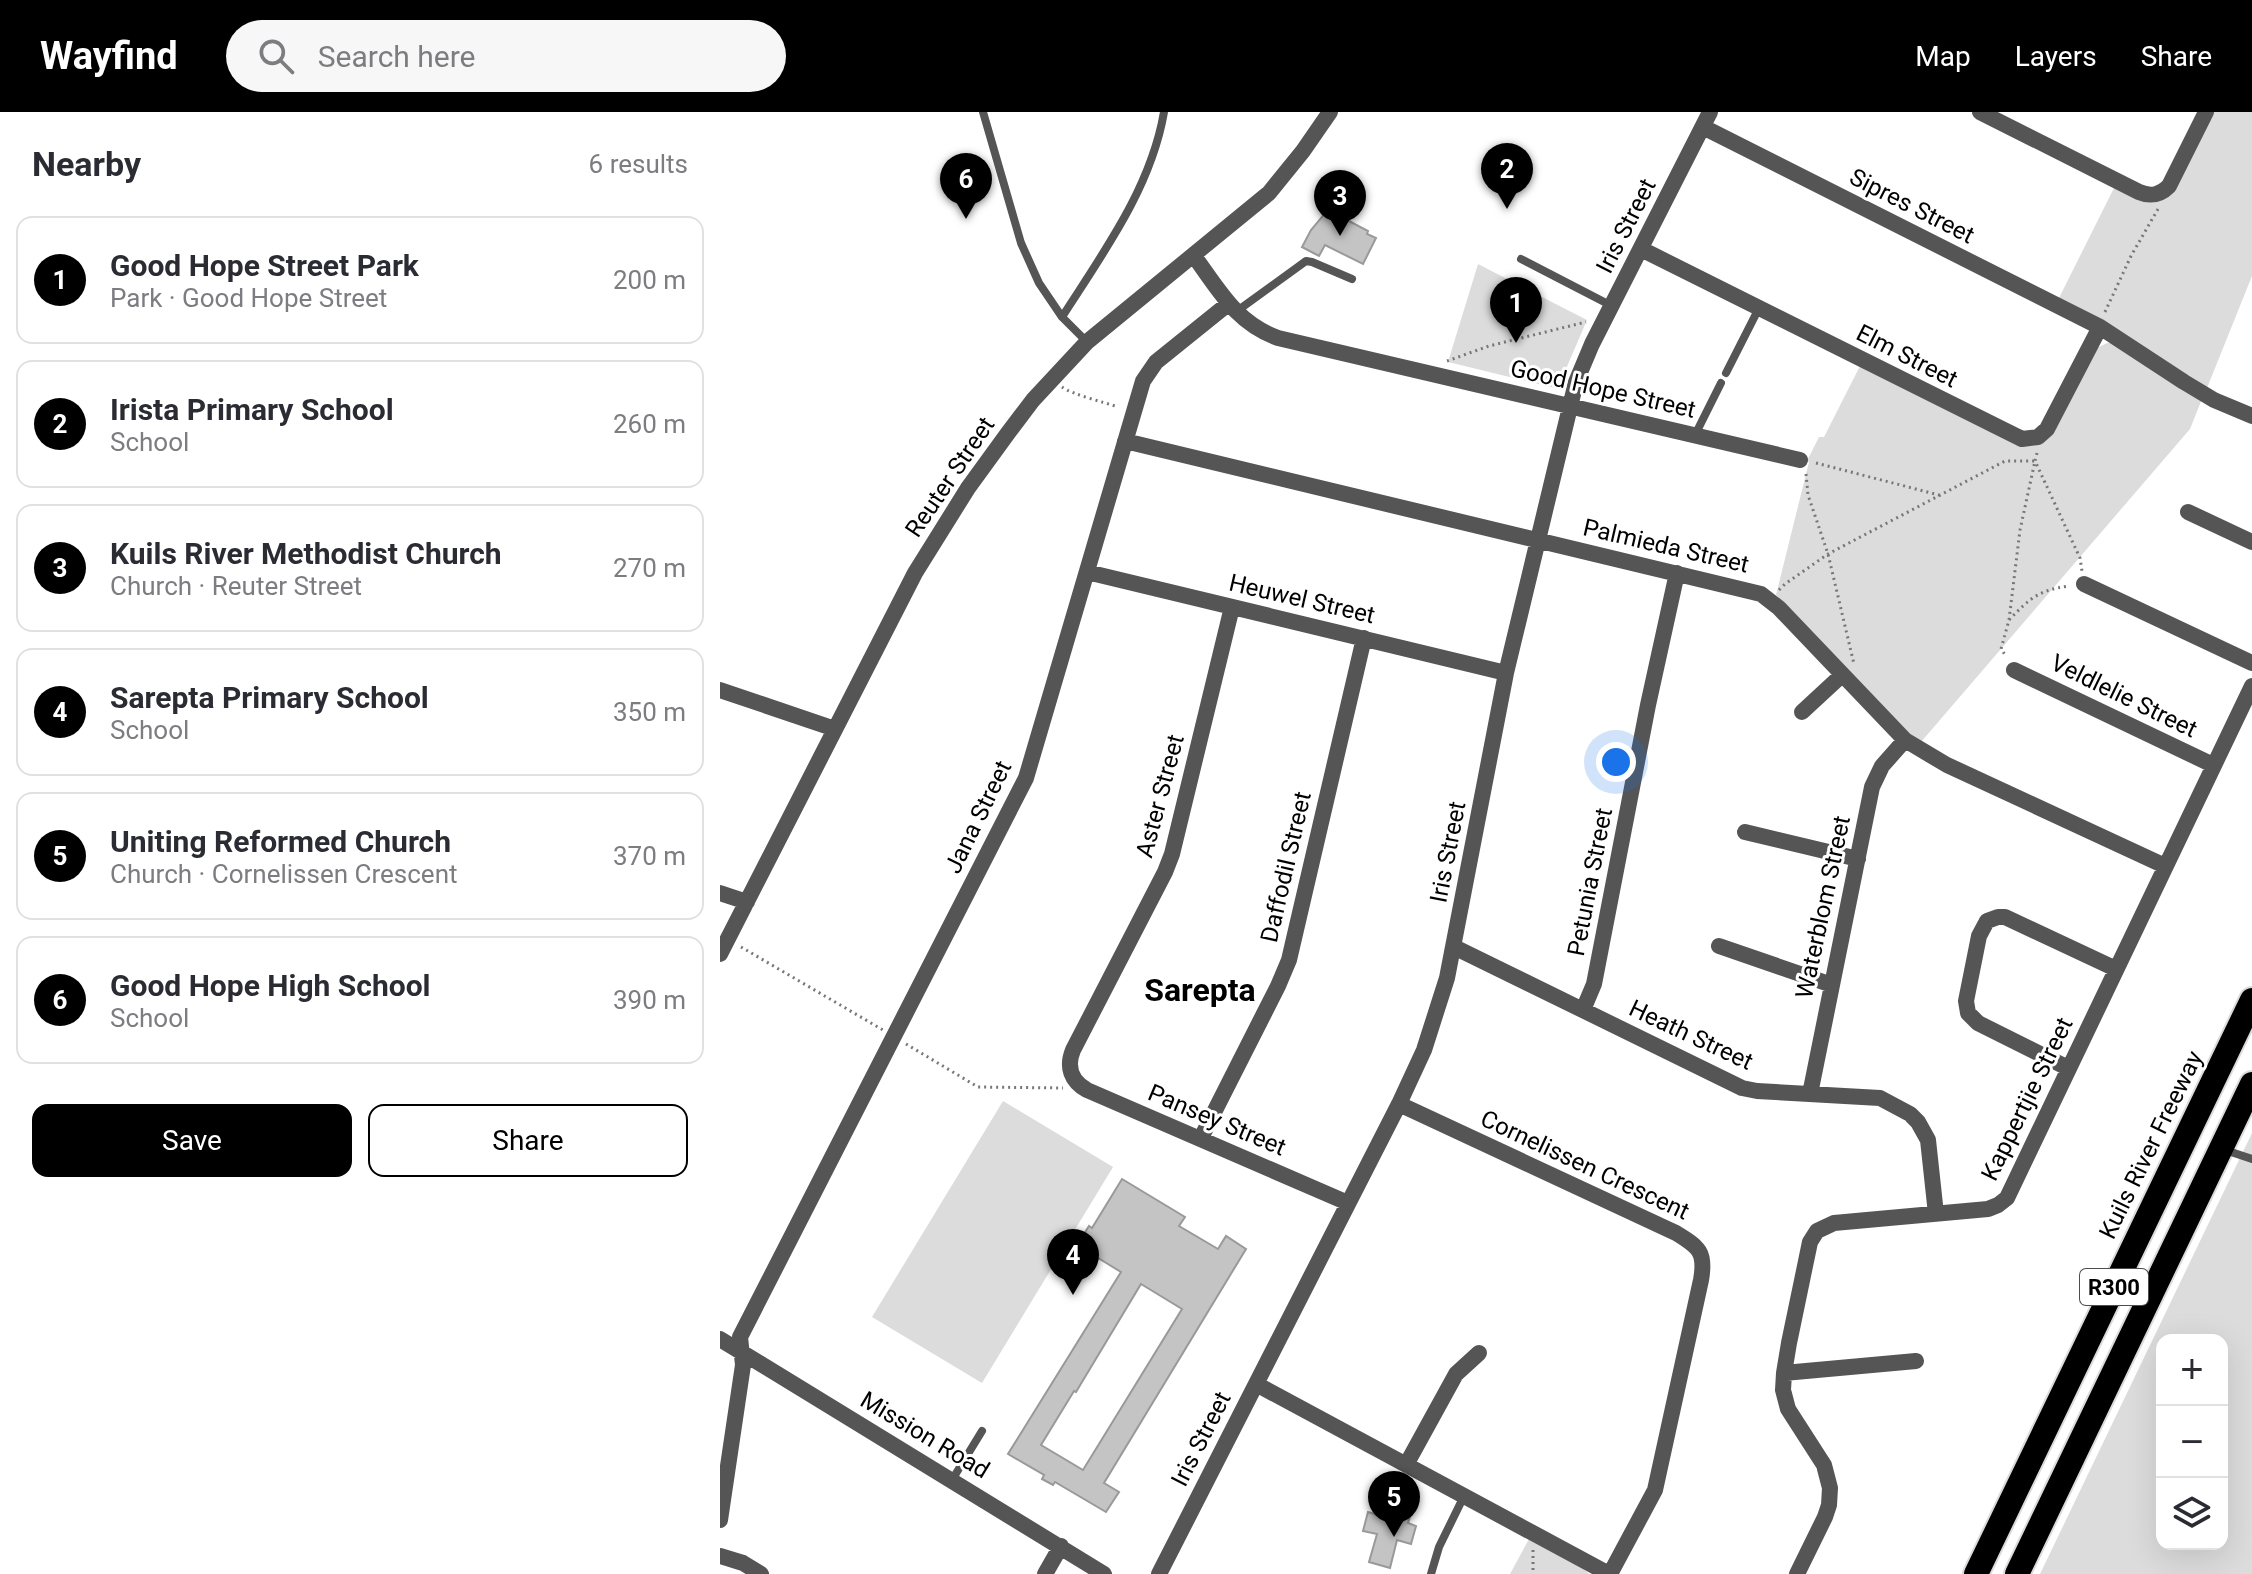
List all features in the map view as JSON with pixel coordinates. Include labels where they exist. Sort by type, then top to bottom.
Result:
[{"type":"highway","name":"Kuils River Freeway","points":[[1976,1574],[2252,1000]]},
{"type":"highway","name":"R300","points":[[2017,1574],[2252,1084]]},
{"type":"street","name":"Reuter Street","points":[[720,954],[915,573],[992,455],[1033,400],[1087,342],[1269,193],[1330,112]]},
{"type":"street","points":[[1980,112],[2139,192],[2153,195],[2169,186],[2206,112]]},
{"type":"street","name":"Iris Street","points":[[1159,1574],[1399,1104],[1432,1029],[1454,947],[1506,673],[1576,382],[1592,344],[1706,120]]},
{"type":"street","name":"Sipres Street","points":[[1706,120],[2100,327]]},
{"type":"street","name":"Elm Street","points":[[1641,249],[2016,437],[2028,440],[2042,435]]},
{"type":"street","name":"Good Hope Street","points":[[1194,256],[1232,308],[1253,328],[1278,338],[1800,460]]},
{"type":"street","name":"Jana Street","points":[[720,1520],[743,1365],[740,1337],[1026,778],[1143,381],[1156,362],[1232,308]]},
{"type":"street","points":[[2042,435],[2100,327],[2194,388],[2252,416]]},
{"type":"street","name":"Palmieda Street","points":[[1125,441],[1752,590],[1770,599],[1905,740],[1947,765],[2165,866]]},
{"type":"street","points":[[2188,512],[2252,542]]},
{"type":"street","name":"Heuwel Street","points":[[1087,572],[1506,673]]},
{"type":"street","name":"Petunia Street","points":[[1583,1010],[1594,984],[1677,573]]},
{"type":"street","points":[[2084,584],[2252,663]]},
{"type":"street","name":"Aster Street","points":[[1071,1075],[1070,1056],[1172,854],[1232,607]]},
{"type":"street","name":"Daffodil Street","points":[[1201,1138],[1289,960],[1364,638]]},
{"type":"street","name":"Veldlelie Street","points":[[2014,670],[2213,765]]},
{"type":"street","points":[[1802,712],[1842,675]]},
{"type":"street","name":"Kappertjie Street","points":[[1797,1574],[1825,1517],[1830,1488],[1824,1465],[1788,1409],[1783,1390],[1808,1248],[1817,1231],[1834,1223],[1988,1209],[2007,1198],[2252,686]]},
{"type":"street","points":[[720,690],[835,729]]},
{"type":"street","name":"Waterblom Street","points":[[1810,1094],[1875,780],[1905,740]]},
{"type":"street","points":[[1745,832],[1858,859]]},
{"type":"street","points":[[720,893],[747,902]]},
{"type":"street","points":[[2068,1068],[1971,1017],[1966,1001],[1981,930],[1987,921],[2005,917],[2116,969]]},
{"type":"street","points":[[1719,946],[1832,985]]},
{"type":"street","name":"Heath Street","points":[[1454,947],[1742,1088],[1880,1098],[1902,1109],[1918,1122],[1928,1140],[1936,1214]]},
{"type":"street","name":"Pansey Street","points":[[1071,1075],[1087,1090],[1348,1203]]},
{"type":"street","name":"Cornelissen Crescent","points":[[1256,1384],[1609,1574],[1655,1490],[1704,1267],[1702,1255],[1676,1233],[1399,1104]]},
{"type":"street","name":"Mission Road","points":[[720,1339],[1104,1574]]},
{"type":"street","points":[[1406,1465],[1456,1374],[1479,1353]]},
{"type":"street","points":[[1784,1373],[1916,1361]]},
{"type":"street","points":[[1045,1574],[1061,1546]]},
{"type":"street","points":[[720,1556],[743,1563],[761,1574]]},
{"type":"lane","points":[[983,112],[1021,243],[1039,283],[1062,317],[1087,342]]},
{"type":"lane","points":[[1062,317],[1131,205],[1160,131],[1164,112]]},
{"type":"lane","points":[[1521,259],[1612,306]]},
{"type":"lane","points":[[1232,308],[1306,261],[1352,279]]},
{"type":"lane","points":[[1726,373],[1759,308]]},
{"type":"lane","points":[[1695,435],[1721,383]]},
{"type":"lane","points":[[2221,1148],[2252,1159]]},
{"type":"lane","points":[[952,1480],[982,1431]]},
{"type":"lane","points":[[1431,1574],[1439,1547],[1464,1496]]},
{"type":"path","points":[[2100,327],[2108,301],[2154,219],[2162,192]]},
{"type":"path","points":[[1439,364],[1489,346],[1591,321]]},
{"type":"path","points":[[1052,379],[1069,392],[1091,397],[1133,414]]},
{"type":"path","points":[[2014,670],[2001,649],[2009,620],[2020,530],[2042,435]]},
{"type":"path","points":[[1800,460],[1939,495]]},
{"type":"path","points":[[1800,460],[1808,477],[1808,495],[1828,554],[1858,691]]},
{"type":"path","points":[[1770,599],[1785,584],[1828,554],[1939,495],[2005,461],[2035,461]]},
{"type":"path","points":[[2009,620],[2046,589],[2084,584],[2080,558],[2035,461]]},
{"type":"path","points":[[1533,1574],[1535,1534]]},
{"type":"shaded area","points":[[2212,112],[2252,112],[2252,276],[2207,388],[2059,298],[2115,186],[2154,199]]},
{"type":"shaded area","points":[[1478,264],[1587,320],[1555,388],[1448,362]]},
{"type":"shaded area","points":[[2113,343],[2202,399],[2190,429],[1921,742],[1908,733],[1776,595],[1807,461],[1819,437],[1824,437],[1860,366],[2029,446],[2097,348]]},
{"type":"shaded area","points":[[1003,1101],[1113,1167],[982,1383],[872,1317]]},
{"type":"shaded area","points":[[2252,1133],[2252,1574],[2040,1574]]},
{"type":"shaded area","points":[[1529,1539],[1584,1569],[1589,1574],[1510,1574]]},
{"type":"building","points":[[1330,211],[1376,238],[1363,264],[1325,245],[1319,256],[1302,247],[1311,230]]},
{"type":"building","points":[[1122,1179],[1185,1217],[1179,1226],[1218,1249],[1226,1236],[1246,1249],[1104,1483],[1119,1492],[1106,1512],[1055,1482],[1053,1485],[1042,1479],[1044,1475],[1008,1454],[1121,1272],[1077,1245],[1089,1226],[1092,1228]],"holes":[[[1141,1284],[1182,1309],[1083,1470],[1041,1445]]]},
{"type":"building","points":[[1378,1502],[1412,1511],[1408,1523],[1416,1526],[1411,1544],[1397,1540],[1390,1568],[1369,1562],[1377,1534],[1363,1531],[1368,1512],[1375,1514]]},
{"type":"place","name":"Irista Primary School","points":[[1507,209]]},
{"type":"place","name":"Good Hope High School","points":[[966,219]]},
{"type":"place","name":"Kuils River Methodist Church","points":[[1340,236]]},
{"type":"place","name":"Good Hope Street Park","points":[[1516,343]]},
{"type":"place","name":"Sarepta Primary School","points":[[1073,1295]]},
{"type":"place","name":"Uniting Reformed Church","points":[[1394,1537]]},
{"type":"district","name":"Sarepta","points":[[1200,990]]}]
